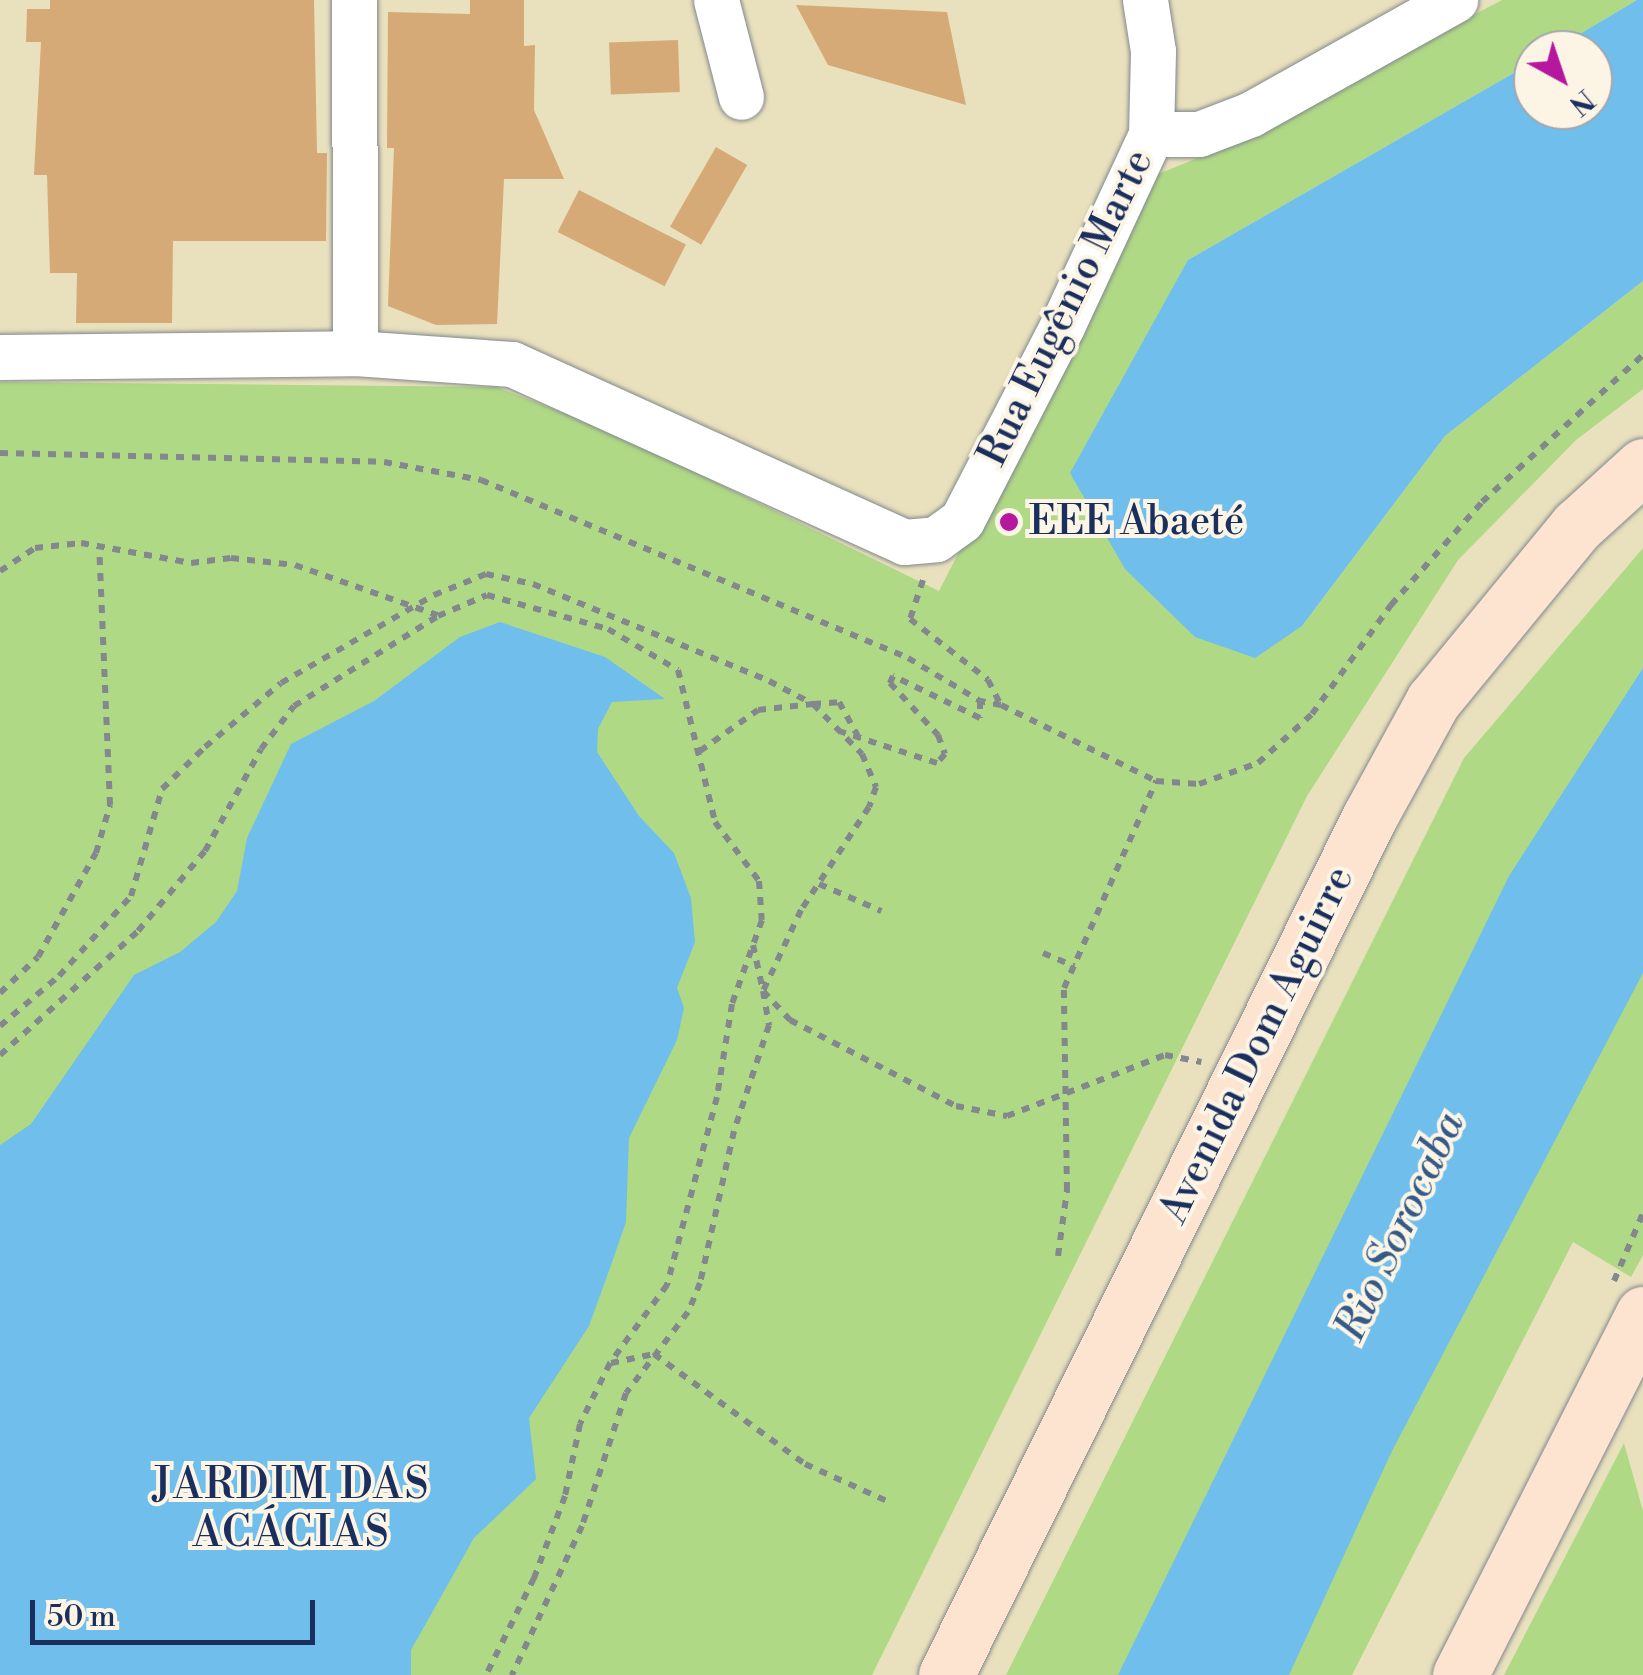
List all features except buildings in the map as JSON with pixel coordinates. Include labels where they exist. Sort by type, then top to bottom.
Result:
[{"type":"main road","name":"Avenida Dom Aguirre","points":[[946,1675],[1370,816],[1433,701],[1577,526],[1643,466]]},
{"type":"main road","points":[[1460,1675],[1643,1314]]},
{"type":"street","points":[[354,0],[355,354]]},
{"type":"street","points":[[716,0],[742,97]]},
{"type":"street","name":"Rua Eugênio Marte","points":[[936,539],[962,520],[1064,324],[1150,134],[1153,51],[1145,0]]},
{"type":"street","points":[[1150,134],[1199,134],[1250,114],[1455,0]]},
{"type":"street","points":[[0,357],[355,354],[512,364],[904,542],[936,539]]},
{"type":"path","points":[[0,452],[384,462],[480,480],[908,658],[980,701],[1001,705],[1156,781],[1198,784],[1258,764],[1280,746],[1482,502],[1643,355]]},
{"type":"path","points":[[936,539],[910,619],[988,680],[1001,705]]},
{"type":"path","points":[[0,993],[38,957],[96,854],[110,805],[99,547]]},
{"type":"path","points":[[0,570],[36,548],[99,547],[192,563],[231,558],[295,565],[438,616]]},
{"type":"path","points":[[0,1026],[59,976],[132,896],[162,789],[281,683],[414,606],[486,574],[533,584],[813,704],[862,754],[876,787],[818,884],[763,990]]},
{"type":"path","points":[[0,1054],[138,931],[205,850],[261,749],[294,706],[438,616],[487,595],[608,629],[678,670],[715,822],[759,881],[762,920],[732,1004],[717,1096],[667,1285],[610,1363],[580,1424],[565,1496],[534,1578],[486,1675]]},
{"type":"path","points":[[838,730],[937,764],[945,754],[938,735],[890,683],[893,676],[980,718],[980,701]]},
{"type":"path","points":[[699,751],[758,710],[813,704],[840,702],[858,738]]},
{"type":"path","points":[[1058,1256],[1067,1190],[1060,1028],[1064,988],[1156,781]]},
{"type":"path","points":[[818,884],[881,911]]},
{"type":"path","points":[[512,1675],[582,1526],[626,1393],[688,1312],[700,1283],[734,1130],[769,1025],[752,944]]},
{"type":"path","points":[[1043,952],[1074,966]]},
{"type":"path","points":[[763,990],[790,1020],[956,1106],[1007,1116],[1165,1055],[1201,1062],[1193,1079]]},
{"type":"path","points":[[610,1363],[654,1354],[804,1464],[890,1502]]},
{"type":"green space","points":[[1502,0],[1637,0],[1587,30],[1513,30],[1513,73],[1188,260],[1302,626],[1445,436],[1643,281],[1643,389],[1576,440],[1458,560],[1307,796],[872,1675],[0,1675],[0,382],[496,387],[611,431],[939,591],[1151,177],[1205,155]]},
{"type":"green space","points":[[1643,548],[1643,1255],[1631,1277],[1573,1242],[1352,1675],[1006,1675],[1464,758]]},
{"type":"green space","points":[[1624,1443],[1643,1511],[1643,1675],[1504,1675]]},
{"type":"water","points":[[1643,0],[1643,281],[1445,436],[1302,626],[1255,658],[1195,637],[1125,569],[1070,473],[1188,260],[1513,73],[1513,130],[1613,130],[1613,30],[1587,30]]},
{"type":"water","points":[[500,622],[605,657],[665,699],[612,702],[598,729],[597,752],[639,816],[674,853],[691,898],[695,942],[677,988],[684,1008],[677,1040],[629,1138],[626,1222],[610,1268],[589,1326],[529,1418],[536,1479],[474,1538],[411,1650],[411,1675],[0,1675],[0,1145],[31,1124],[134,975],[180,952],[216,922],[237,891],[247,838],[291,744],[374,701],[460,637]]},
{"type":"water","name":"Rio Sorocaba","points":[[1643,668],[1643,973],[1392,1451],[1289,1675],[1118,1675],[1509,876]]},
{"type":"place","name":"EEE Abaeté","points":[[1009,522]]},
{"type":"district","name":"JARDIM DAS ACÁCIAS","points":[[292,1510]]}]
